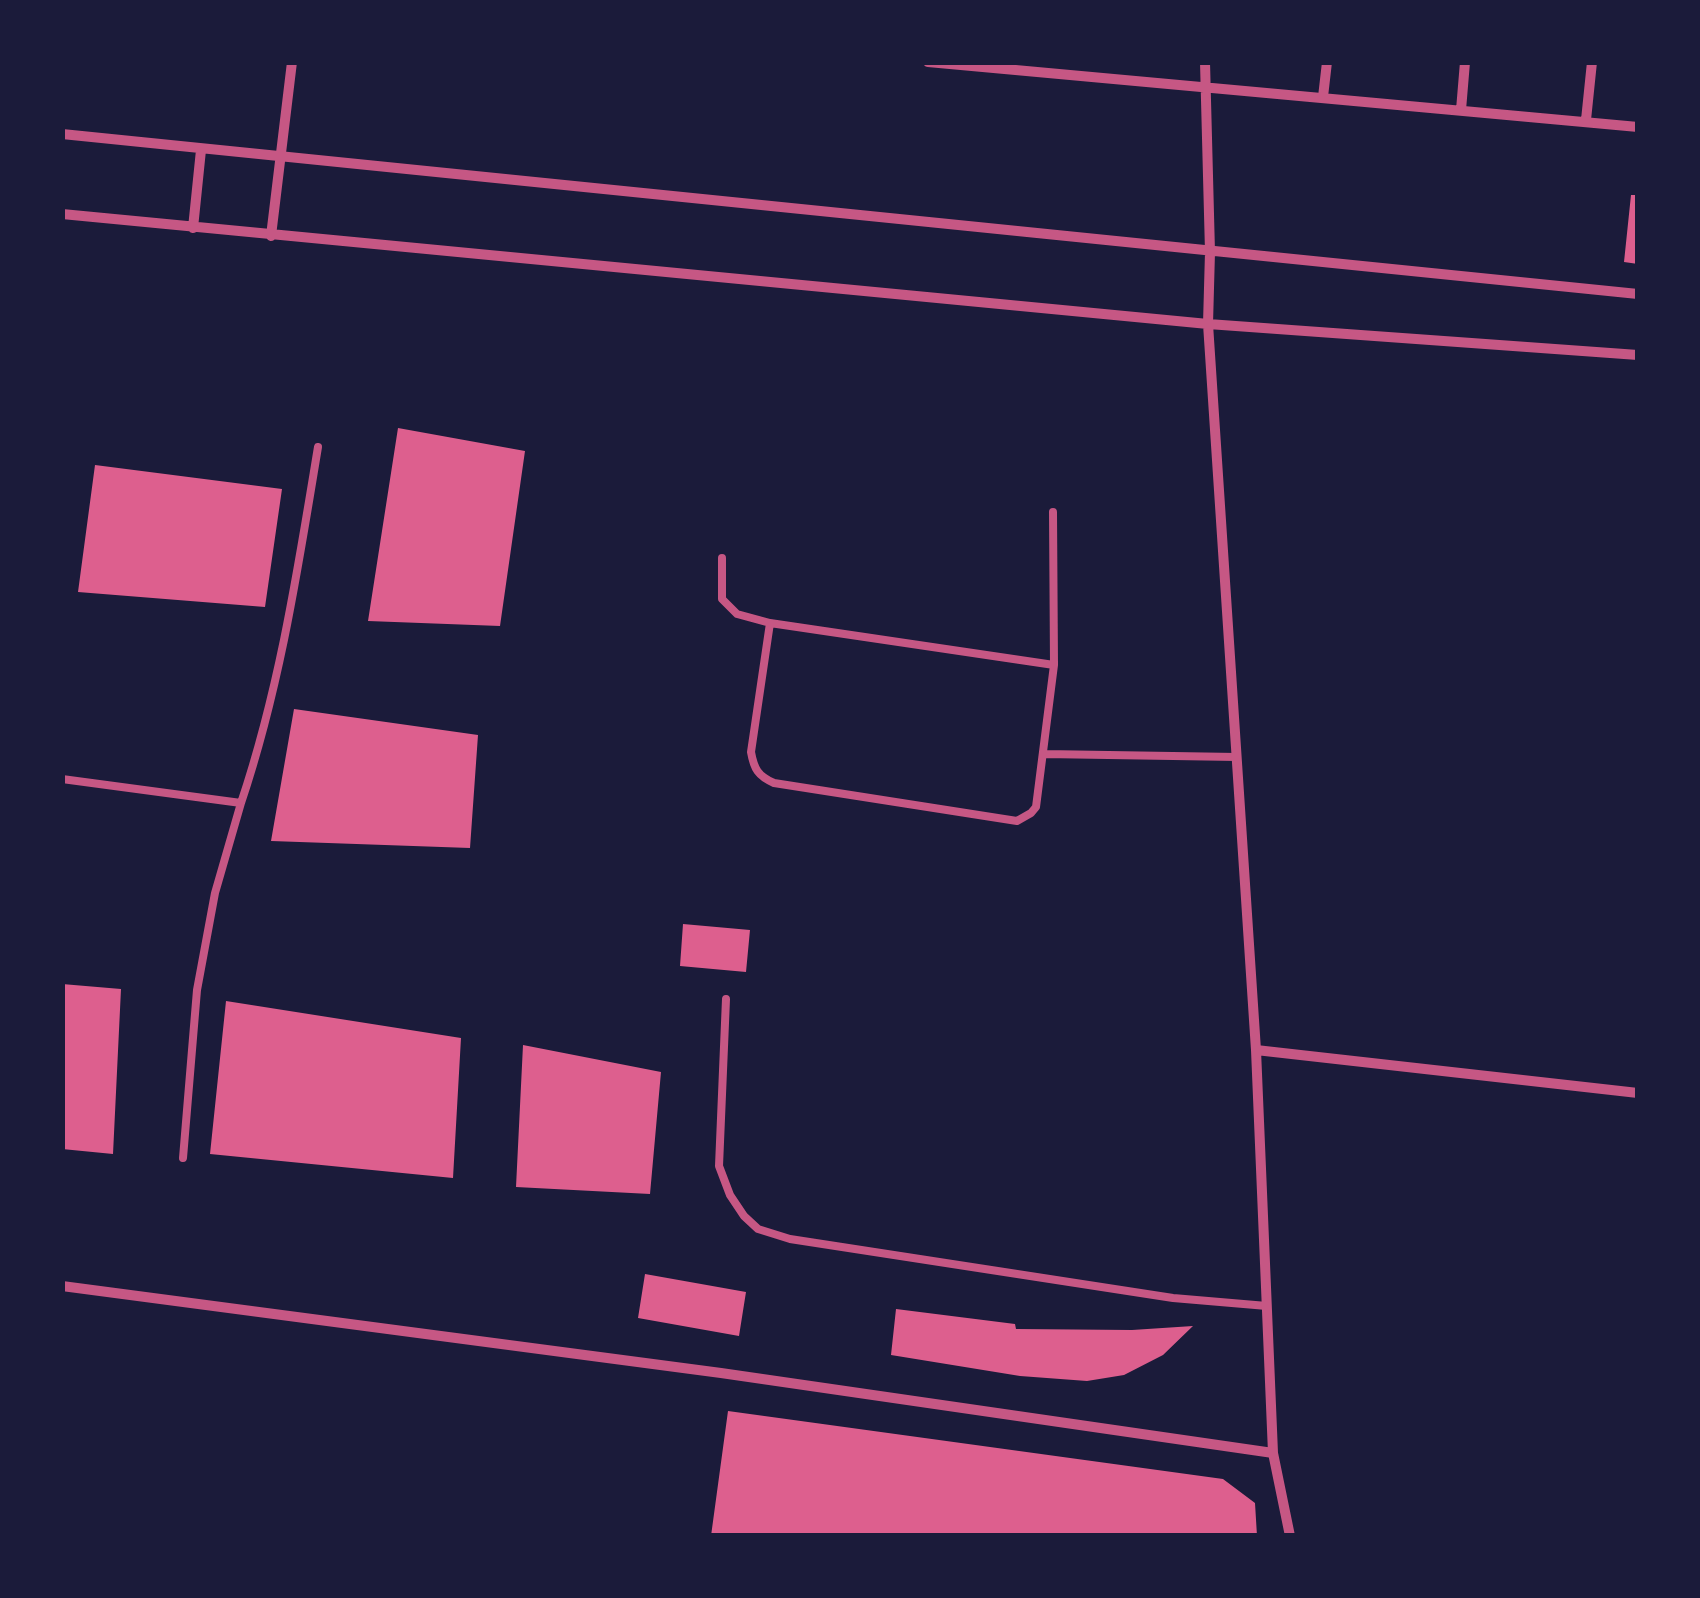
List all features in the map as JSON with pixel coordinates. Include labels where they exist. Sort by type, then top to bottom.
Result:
[{"type":"street","points":[[272,236],[292,62]]},
{"type":"street","points":[[928,62],[1638,126]]},
{"type":"street","points":[[1205,62],[1208,324],[1256,1050],[1273,1453],[1290,1536]]},
{"type":"street","points":[[1324,97],[1326,62]]},
{"type":"street","points":[[1460,110],[1465,62]]},
{"type":"street","points":[[1586,120],[1592,62]]},
{"type":"street","points":[[62,134],[1638,294]]},
{"type":"street","points":[[193,228],[201,150]]},
{"type":"street","points":[[62,214],[1208,324],[1638,355]]},
{"type":"street","points":[[1256,1050],[1638,1092]]},
{"type":"street","points":[[62,1286],[702,1371],[1273,1453]]},
{"type":"lane","points":[[182,1158],[197,990],[215,893],[264,733],[288,629],[318,447]]},
{"type":"lane","points":[[770,622],[751,752],[753,765],[763,778],[774,783],[1017,821],[1031,814],[1036,806],[1044,754],[1054,664],[1053,512]]},
{"type":"lane","points":[[722,558],[722,599],[737,614],[1054,664]]},
{"type":"lane","points":[[1044,754],[1237,756]]},
{"type":"lane","points":[[62,779],[241,803]]},
{"type":"lane","points":[[726,999],[718,1166],[730,1196],[758,1229],[790,1239],[1135,1292],[1267,1306]]},
{"type":"building","points":[[1631,195],[1638,195],[1638,264],[1624,262]]},
{"type":"building","points":[[398,428],[525,451],[500,626],[368,621]]},
{"type":"building","points":[[95,465],[282,489],[265,607],[78,592]]},
{"type":"building","points":[[294,709],[478,735],[470,848],[271,841]]},
{"type":"building","points":[[683,924],[750,930],[746,972],[680,966]]},
{"type":"building","points":[[62,984],[121,989],[113,1154],[62,1149]]},
{"type":"building","points":[[226,1001],[461,1038],[453,1178],[210,1154]]},
{"type":"building","points":[[523,1045],[661,1072],[650,1194],[516,1187]]},
{"type":"building","points":[[645,1274],[746,1292],[739,1336],[638,1318]]},
{"type":"building","points":[[896,1309],[1015,1324],[1016,1329],[1193,1326],[1163,1355],[1124,1375],[1087,1381],[1020,1376],[891,1355]]},
{"type":"building","points":[[728,1411],[1223,1479],[1255,1503],[1257,1536],[711,1536]]}]
